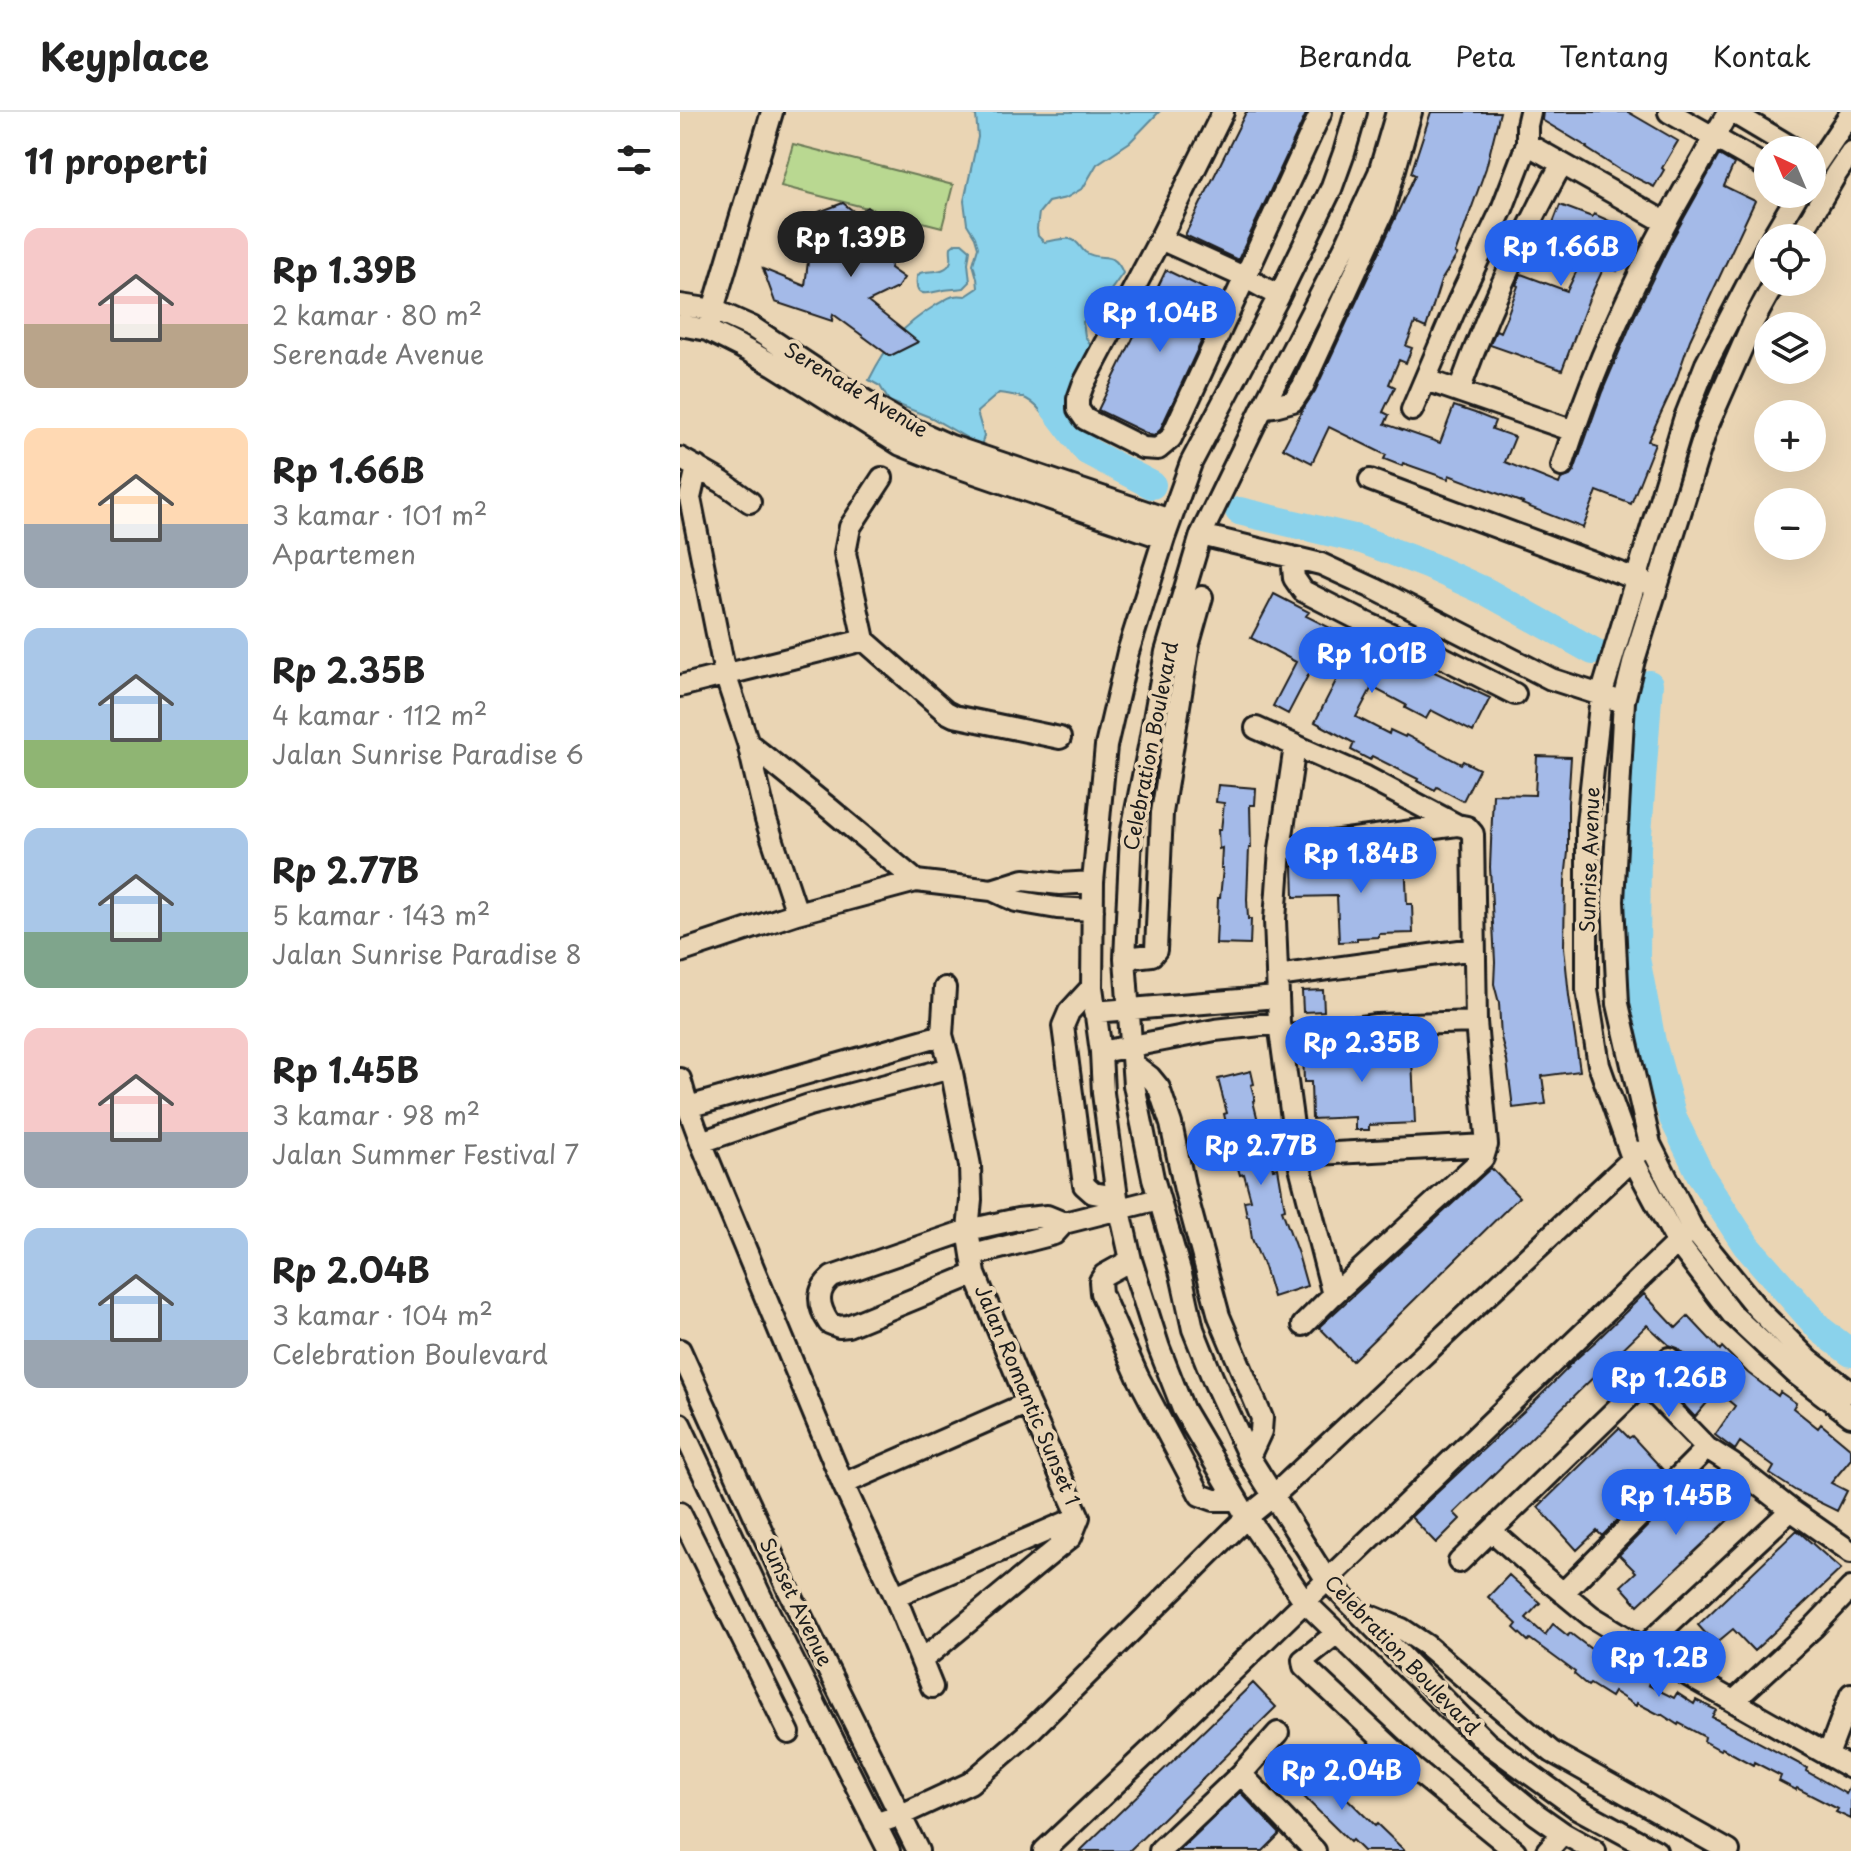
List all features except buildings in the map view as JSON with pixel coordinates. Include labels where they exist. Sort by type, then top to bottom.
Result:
[{"type":"street","points":[[707,330],[772,112]]},
{"type":"street","points":[[1223,112],[1078,399],[1078,409],[1085,419],[1143,448],[1158,449],[1171,438],[1321,112]]},
{"type":"street","name":"Celebration Boulevard","points":[[1356,112],[1331,189],[1191,463],[1128,652],[1106,746],[1093,882],[1092,987],[1103,1093],[1119,1203],[1131,1260],[1159,1348],[1183,1409],[1242,1509],[1305,1602],[1445,1738],[1536,1814],[1595,1851]]},
{"type":"street","name":"Celebration Boulevard","points":[[1397,112],[1379,173],[1347,243],[1201,535],[1166,652],[1131,835],[1125,958],[1134,1085],[1159,1199],[1193,1329],[1249,1457],[1326,1579],[1487,1743],[1577,1808],[1656,1851]]},
{"type":"street","points":[[1263,407],[1293,401],[1303,386],[1383,212],[1411,112]]},
{"type":"street","points":[[1412,410],[1502,209],[1527,144],[1530,112]]},
{"type":"street","points":[[1669,112],[1754,160]]},
{"type":"street","points":[[1562,466],[1598,364],[1665,222],[1714,138],[1731,112],[1772,136]]},
{"type":"street","points":[[1826,147],[1851,113]]},
{"type":"street","points":[[1527,144],[1665,222]]},
{"type":"street","points":[[1826,186],[1851,152]]},
{"type":"street","points":[[1459,391],[1479,335],[1536,211],[1561,165]]},
{"type":"street","points":[[1826,169],[1836,174]]},
{"type":"street","points":[[1160,239],[1279,296]]},
{"type":"street","name":"Sunrise Avenue","points":[[1754,272],[1706,364],[1684,420],[1601,696],[1587,824],[1587,990],[1599,1065],[1632,1158],[1732,1314],[1796,1374],[1851,1416]]},
{"type":"street","name":"Sunrise Avenue","points":[[1767,296],[1748,332],[1707,427],[1624,701],[1613,901],[1618,1004],[1650,1144],[1684,1235],[1809,1360],[1851,1392]]},
{"type":"street","name":"Serenade Avenue","points":[[680,305],[714,310],[752,327],[911,428],[1167,529]]},
{"type":"street","name":"Serenade Avenue","points":[[680,325],[707,330],[774,365],[901,445],[946,463],[1167,529]]},
{"type":"street","points":[[1426,380],[1574,431]]},
{"type":"street","points":[[1171,438],[1191,463]]},
{"type":"street","points":[[688,462],[750,502]]},
{"type":"street","points":[[688,462],[690,498],[725,674],[748,743],[766,820],[797,913]]},
{"type":"street","points":[[882,478],[850,527],[845,553],[864,640],[946,712],[1060,738]]},
{"type":"street","points":[[1370,480],[1658,587]]},
{"type":"street","points":[[1201,535],[1321,564],[1551,679],[1624,701]]},
{"type":"street","points":[[1292,557],[1294,578],[1303,591],[1515,694]]},
{"type":"street","points":[[1125,958],[1152,955],[1156,950],[1162,813],[1189,643],[1202,597]]},
{"type":"street","points":[[680,686],[864,640]]},
{"type":"street","points":[[1256,728],[1366,777],[1457,825],[1467,827],[1473,834],[1476,1022],[1487,1145],[1483,1158],[1303,1325]]},
{"type":"street","points":[[748,743],[916,881]]},
{"type":"street","points":[[1295,746],[1280,849],[1275,920],[1280,1030],[1297,1155],[1333,1295]]},
{"type":"street","points":[[1280,849],[1457,825]]},
{"type":"street","points":[[992,890],[1024,880],[1060,884],[1093,882]]},
{"type":"street","points":[[680,952],[797,913],[916,881],[992,890],[1016,901],[1057,908],[1093,910]]},
{"type":"street","points":[[1094,1012],[1277,986],[1474,949]]},
{"type":"street","points":[[1092,987],[1069,1012],[1063,1026],[1084,1185],[1093,1193],[1119,1203]]},
{"type":"street","name":"Jalan Romantic Sunset 1","points":[[945,988],[942,1035],[970,1166],[968,1230],[974,1264],[1028,1403],[1079,1517]]},
{"type":"street","points":[[1101,1052],[1132,1056],[1215,1030],[1476,1022]]},
{"type":"street","points":[[688,1107],[942,1035]]},
{"type":"street","points":[[1132,1056],[1159,1088],[1171,1124],[1185,1190],[1219,1316],[1262,1418],[1261,1431],[1249,1457]]},
{"type":"street","points":[[701,1142],[809,1105],[951,1068]]},
{"type":"street","points":[[680,1079],[701,1142],[843,1484],[895,1596],[932,1687]]},
{"type":"street","points":[[875,1824],[970,1783],[1028,1733],[1242,1509],[1273,1496],[1650,1144]]},
{"type":"street","points":[[1297,1155],[1487,1145]]},
{"type":"street","points":[[1064,1223],[1047,1216],[968,1230],[832,1277],[821,1288],[819,1301],[829,1323],[848,1326],[974,1264],[1054,1234],[1064,1223],[1119,1203],[1159,1199]]},
{"type":"street","points":[[1018,1219],[1024,1243]]},
{"type":"street","points":[[1044,1851],[1684,1235]]},
{"type":"street","points":[[1131,1260],[1104,1275],[1100,1281],[1101,1293],[1132,1363],[1200,1495],[1242,1509]]},
{"type":"street","name":"Sunset Avenue","points":[[680,1351],[787,1587],[918,1851]]},
{"type":"street","points":[[1459,1562],[1669,1358]]},
{"type":"street","points":[[1644,1383],[1707,1448],[1851,1552]]},
{"type":"street","points":[[843,1484],[1028,1403]]},
{"type":"street","name":"Sunset Avenue","points":[[680,1424],[762,1599],[889,1851]]},
{"type":"street","points":[[1563,1593],[1707,1448]]},
{"type":"street","points":[[1643,1648],[1791,1510]]},
{"type":"street","points":[[680,1513],[687,1546],[789,1733]]},
{"type":"street","points":[[895,1596],[1079,1517]]},
{"type":"street","points":[[922,1660],[1071,1537],[1079,1517]]},
{"type":"street","points":[[1492,1531],[1591,1616],[1694,1679],[1851,1768]]},
{"type":"street","points":[[1734,1701],[1851,1588]]},
{"type":"street","points":[[1356,1610],[1402,1629],[1426,1645],[1552,1752],[1729,1851]]},
{"type":"street","points":[[1337,1633],[1303,1660],[1306,1669],[1413,1768],[1515,1851]]},
{"type":"street","points":[[1828,1755],[1851,1694]]},
{"type":"street","points":[[1160,1851],[1241,1774],[1278,1733]]},
{"type":"street","points":[[1241,1774],[1307,1849]]},
{"type":"street","points":[[1547,1851],[1563,1833]]},
{"type":"green space","points":[[793,144],[953,185],[942,227],[781,186]]},
{"type":"water","points":[[971,112],[1159,112],[1130,142],[1097,164],[1083,188],[1066,198],[1048,202],[1039,213],[1038,236],[1044,242],[1073,240],[1091,255],[1111,258],[1123,273],[1095,312],[1083,322],[1085,336],[1092,348],[1068,400],[1047,419],[1027,399],[999,393],[977,412],[984,436],[981,446],[932,418],[889,401],[880,386],[869,380],[882,356],[905,328],[947,299],[966,296],[978,288],[973,264],[978,247],[967,224],[964,201],[978,137],[976,116]]},
{"type":"water","points":[[962,243],[970,250],[970,282],[964,288],[920,292],[917,277],[920,273],[946,268],[951,261],[951,247]]},
{"type":"waterway","points":[[1042,375],[1055,409],[1087,451],[1152,485]]},
{"type":"waterway","points":[[1239,511],[1362,540],[1430,566],[1487,592],[1593,651]]},
{"type":"waterway","points":[[1649,684],[1637,848],[1636,958],[1652,1042],[1673,1118],[1701,1176],[1746,1245],[1821,1330],[1851,1353]]}]
